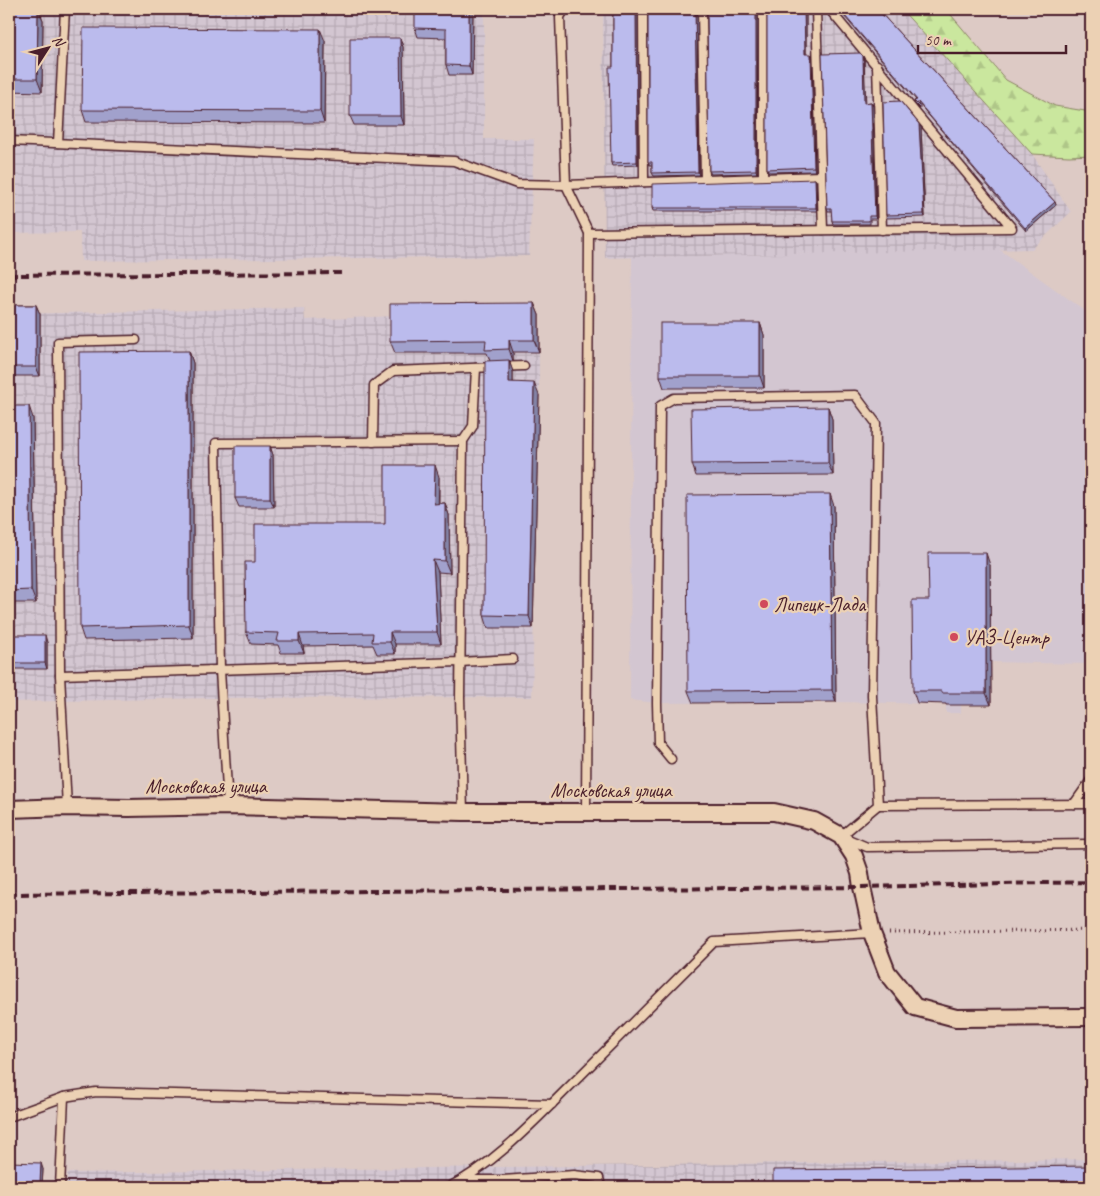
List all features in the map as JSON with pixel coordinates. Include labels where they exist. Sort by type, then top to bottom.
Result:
[{"type":"street","name":"Московская улица","points":[[9,809],[67,806],[129,808],[228,806],[463,812],[774,812],[814,821],[841,836],[854,856],[860,873],[872,933],[887,972],[915,1007],[956,1018],[1091,1017]]},
{"type":"lane","points":[[58,143],[65,9]]},
{"type":"lane","points":[[564,9],[560,17],[566,185],[589,233],[586,812]]},
{"type":"lane","points":[[643,9],[644,182]]},
{"type":"lane","points":[[702,9],[705,180]]},
{"type":"lane","points":[[763,9],[763,178]]},
{"type":"lane","points":[[816,9],[823,230]]},
{"type":"lane","points":[[589,233],[1012,228],[828,9]]},
{"type":"lane","points":[[877,65],[882,230]]},
{"type":"lane","points":[[9,141],[454,160],[516,184],[566,185],[821,176]]},
{"type":"lane","points":[[67,806],[60,674],[58,342],[136,340]]},
{"type":"lane","points":[[373,442],[374,385],[393,371],[524,366]]},
{"type":"lane","points":[[463,812],[460,662],[463,441],[473,426],[476,368]]},
{"type":"lane","points":[[672,760],[658,743],[660,406],[674,398],[855,395],[876,423],[872,696],[878,805]]},
{"type":"lane","points":[[228,806],[220,670],[216,444],[463,441]]},
{"type":"lane","points":[[60,674],[513,659]]},
{"type":"lane","points":[[1074,804],[1091,780]]},
{"type":"lane","points":[[1091,804],[878,805],[841,836],[867,847],[1091,844]]},
{"type":"lane","points":[[449,1187],[463,1180],[505,1148],[552,1104],[714,942],[872,933]]},
{"type":"lane","points":[[9,1117],[64,1097],[96,1092],[552,1104]]},
{"type":"lane","points":[[60,1187],[64,1097]]},
{"type":"lane","points":[[463,1180],[503,1180],[574,1175],[599,1178],[601,1187]]},
{"type":"path","points":[[872,933],[1091,930]]},
{"type":"shaded area","points":[[9,9],[484,9],[484,139],[534,139],[529,256],[81,261],[80,232],[9,233]]},
{"type":"shaded area","points":[[603,9],[901,9],[1032,154],[1071,212],[1032,249],[605,258]]},
{"type":"shaded area","points":[[999,249],[1091,315],[1091,664],[991,662],[991,705],[961,705],[961,713],[946,713],[946,704],[836,702],[657,703],[630,700],[632,257]]},
{"type":"shaded area","points":[[304,308],[305,320],[394,316],[539,315],[532,697],[213,698],[9,702],[9,314]]},
{"type":"shaded area","points":[[1091,1159],[1091,1187],[67,1187],[67,1173]]},
{"type":"green space","points":[[901,9],[946,9],[1006,80],[1055,106],[1091,112],[1091,155],[1032,154]]},
{"type":"building","points":[[9,9],[38,9],[37,79],[9,79]]},
{"type":"building","points":[[415,9],[469,9],[469,66],[446,65],[446,29],[415,28]]},
{"type":"building","points":[[612,9],[636,9],[637,162],[611,163],[609,67],[613,67]]},
{"type":"building","points":[[648,9],[695,9],[698,172],[652,173],[652,162],[648,162]]},
{"type":"building","points":[[707,9],[756,9],[756,170],[709,171]]},
{"type":"building","points":[[767,9],[804,9],[805,54],[811,54],[814,167],[767,169]]},
{"type":"building","points":[[839,9],[877,9],[1055,202],[1025,228],[918,102],[919,106],[914,101],[917,100]]},
{"type":"building","points":[[83,28],[320,29],[320,111],[82,110]]},
{"type":"building","points":[[350,38],[400,38],[401,116],[350,116]]},
{"type":"building","points":[[860,53],[863,56],[864,103],[871,102],[875,216],[869,216],[869,221],[832,221],[831,208],[827,208],[822,54]]},
{"type":"building","points":[[900,101],[919,124],[924,214],[886,215],[883,102]]},
{"type":"building","points":[[815,179],[816,208],[652,208],[652,184]]},
{"type":"building","points":[[534,303],[534,340],[509,340],[509,349],[485,350],[486,340],[390,341],[390,304]]},
{"type":"building","points":[[9,305],[36,305],[36,367],[9,367]]},
{"type":"building","points":[[660,323],[760,323],[760,376],[660,376]]},
{"type":"building","points":[[189,351],[189,625],[80,628],[79,352]]},
{"type":"building","points":[[509,360],[509,382],[534,383],[529,616],[484,615],[485,361]]},
{"type":"building","points":[[9,406],[29,406],[31,590],[9,591]]},
{"type":"building","points":[[828,407],[828,463],[692,464],[691,409]]},
{"type":"building","points":[[235,446],[270,446],[270,498],[235,498]]},
{"type":"building","points":[[385,465],[435,465],[434,504],[445,503],[445,561],[433,560],[437,632],[390,632],[390,642],[372,642],[373,633],[299,634],[299,641],[277,641],[279,633],[246,632],[245,562],[255,562],[255,524],[385,524]]},
{"type":"building","name":"Липецк-Лада","points":[[830,494],[832,690],[688,691],[687,495]]},
{"type":"building","name":"УАЗ-Центр","points":[[928,553],[986,553],[986,693],[913,691],[912,600],[929,600]]},
{"type":"building","points":[[9,635],[45,635],[45,663],[9,663]]},
{"type":"building","points":[[9,1162],[41,1163],[40,1184],[9,1183]]},
{"type":"building","points":[[1091,1166],[1091,1187],[773,1187],[773,1170]]},
{"type":"railway","points":[[9,275],[344,273]]},
{"type":"railway","points":[[9,894],[862,887],[1091,882]]},
{"type":"place","name":"Липецк-Лада","points":[[764,604]]},
{"type":"place","name":"УАЗ-Центр","points":[[954,637]]}]
